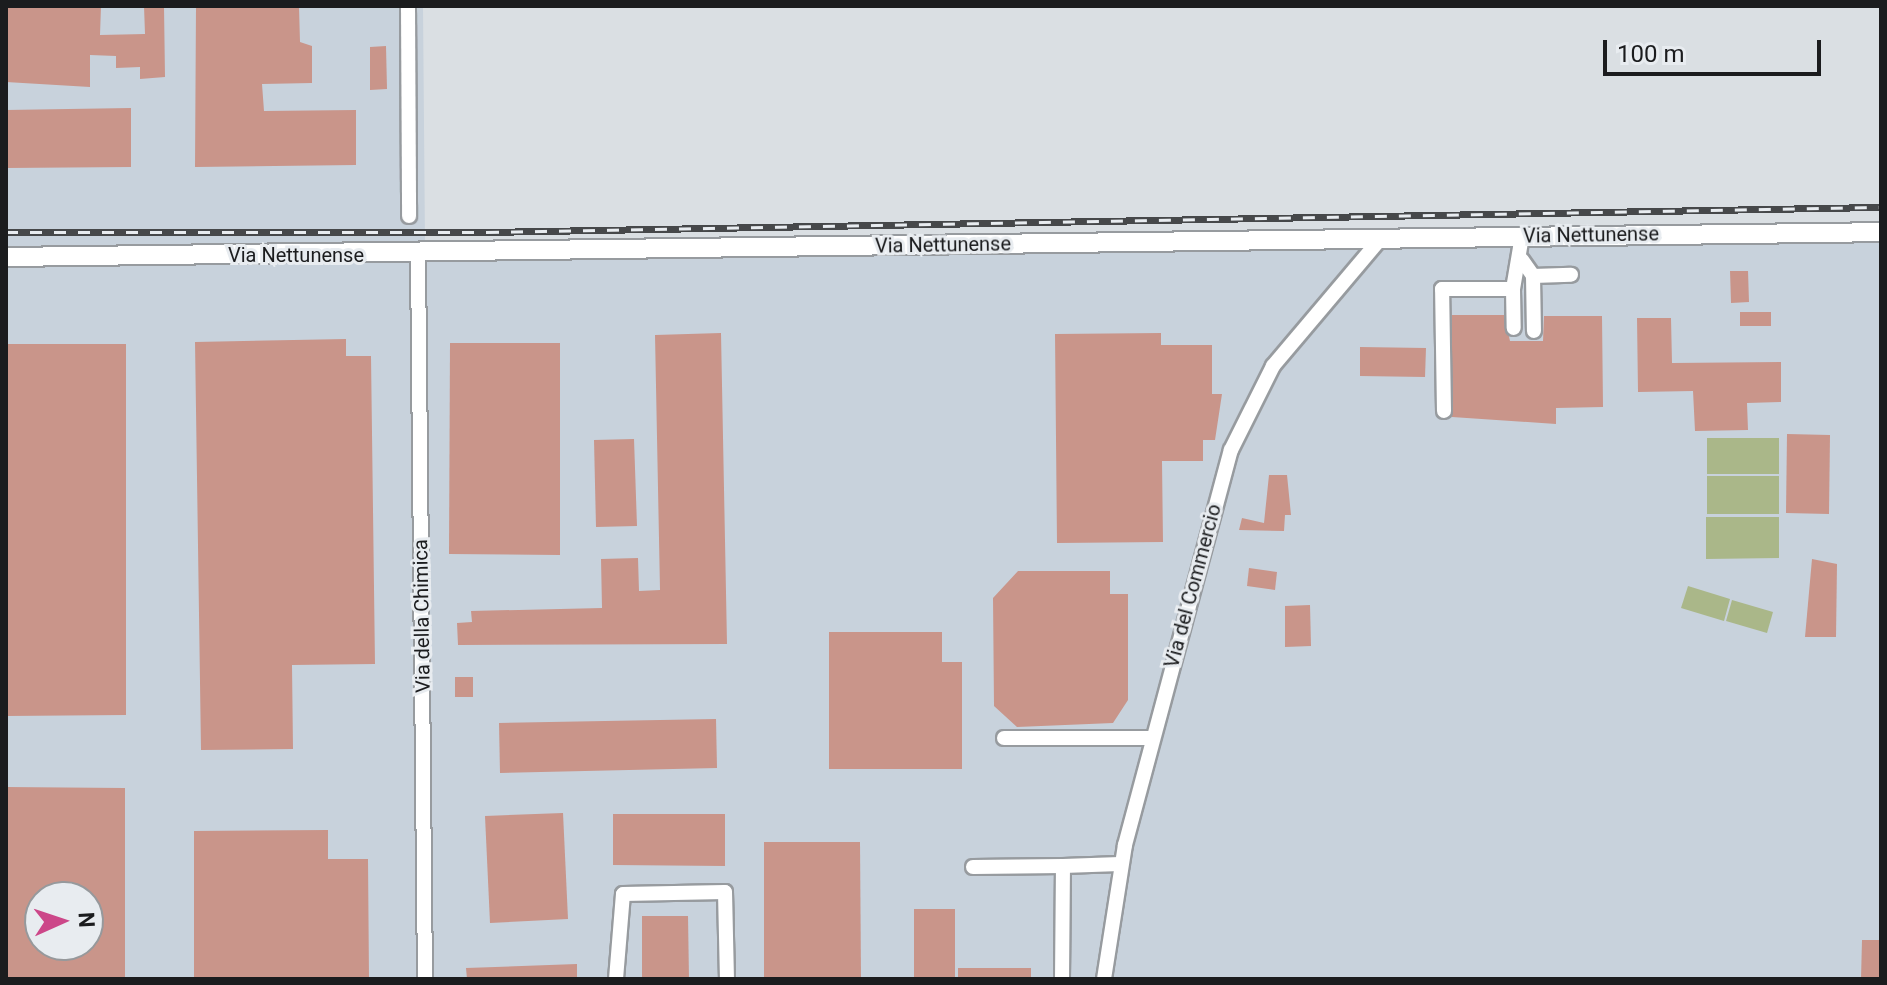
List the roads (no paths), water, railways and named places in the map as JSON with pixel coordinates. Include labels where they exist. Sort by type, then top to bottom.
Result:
[{"type":"main road","name":"Via Nettunense","points":[[6,257],[418,254],[1881,232]]},
{"type":"street","points":[[408,6],[409,216]]},
{"type":"street","points":[[1514,328],[1513,289],[1522,260],[1522,236]]},
{"type":"street","name":"Via del Commercio","points":[[1104,979],[1120,864],[1245,416],[1278,360],[1381,238]]},
{"type":"street","name":"Via della Chimica","points":[[418,254],[425,979]]},
{"type":"street","points":[[1522,260],[1533,276],[1534,331]]},
{"type":"street","points":[[1533,276],[1571,275]]},
{"type":"street","points":[[1444,411],[1442,289],[1513,289]]},
{"type":"street","points":[[1004,738],[1153,738]]},
{"type":"street","points":[[973,867],[1120,864]]},
{"type":"street","points":[[1062,979],[1063,866]]},
{"type":"street","points":[[616,979],[623,894],[725,892],[727,979]]},
{"type":"railway","points":[[6,232],[487,232],[1881,207]]}]
